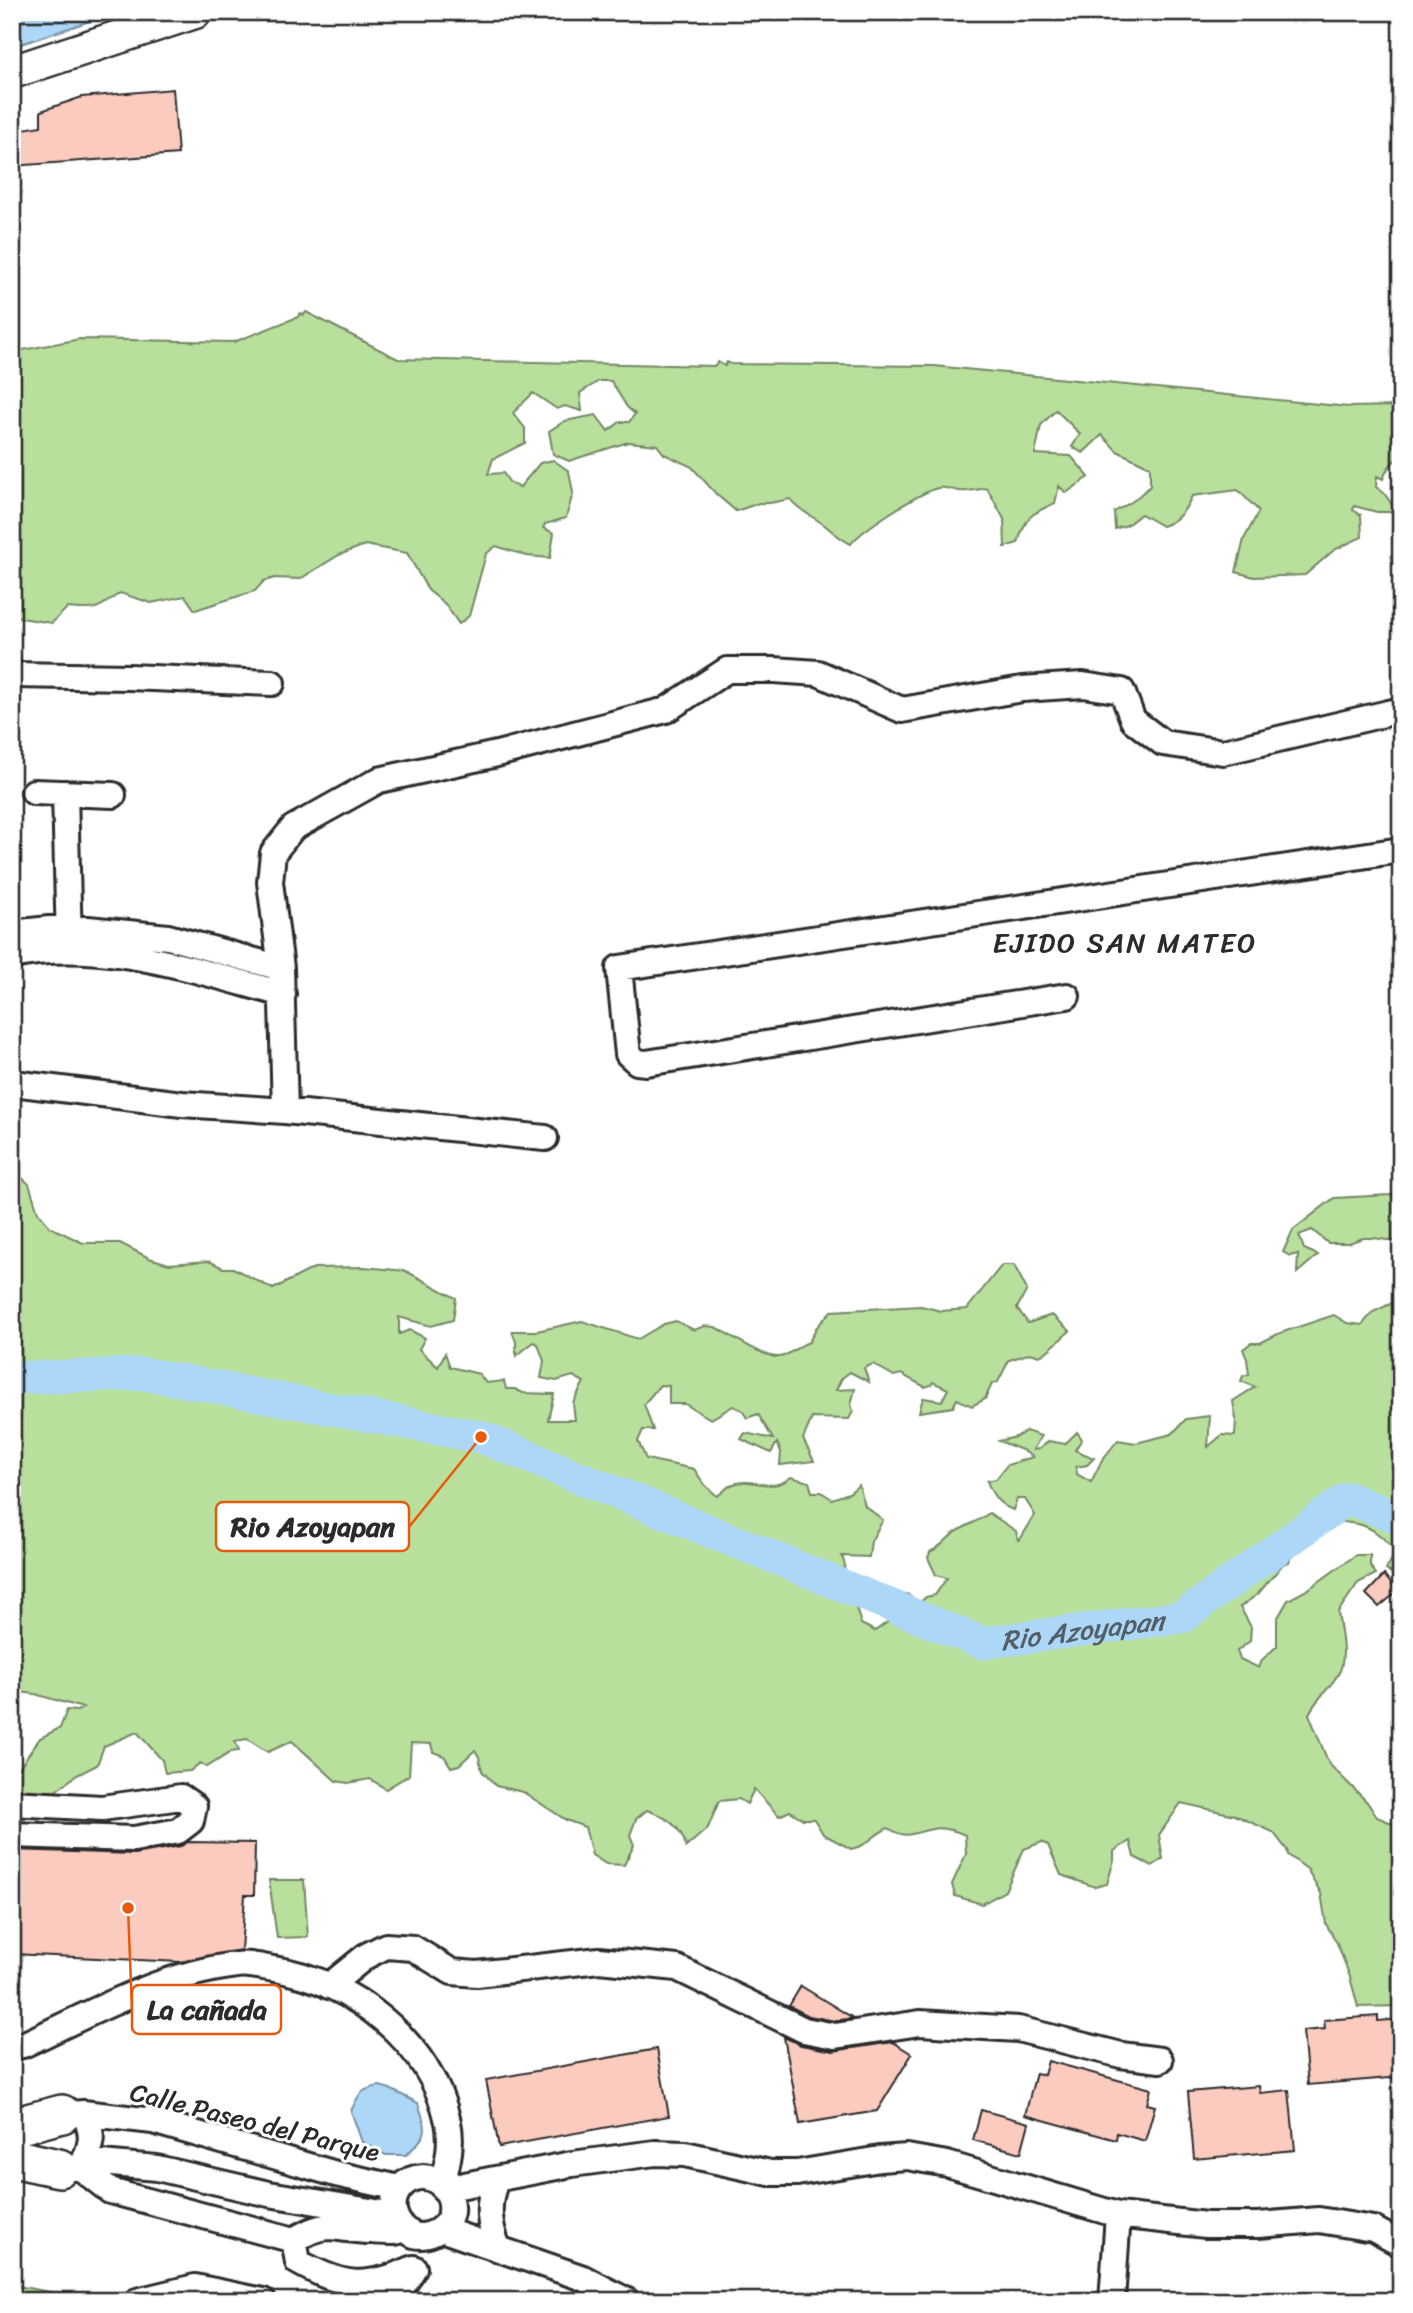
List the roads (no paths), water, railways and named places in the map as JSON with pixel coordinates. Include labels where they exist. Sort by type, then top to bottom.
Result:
[{"type":"highway","points":[[12,2127],[72,2114]]},
{"type":"highway","points":[[12,2158],[70,2168]]},
{"type":"main road","points":[[12,72],[195,12]]},
{"type":"street","points":[[285,1111],[283,994],[270,882],[273,853],[293,828],[379,779],[497,754],[666,710],[727,670],[818,673],[902,710],[1023,689],[1083,685],[1122,691],[1133,720],[1163,743],[1223,752],[1401,710]]},
{"type":"street","points":[[12,675],[272,683]]},
{"type":"street","points":[[34,792],[113,795]]},
{"type":"street","points":[[65,793],[69,939]]},
{"type":"street","points":[[1067,996],[646,1063],[636,1062],[628,1055],[619,968],[1401,850]]},
{"type":"street","points":[[12,933],[69,939],[169,937],[281,968]]},
{"type":"street","points":[[12,956],[69,939],[89,950],[164,963],[283,994]]},
{"type":"street","points":[[21,1084],[182,1104],[285,1111],[545,1138]]},
{"type":"street","points":[[12,1803],[102,1808],[181,1797],[194,1806],[191,1821],[178,1830],[134,1839],[12,1835]]},
{"type":"street","points":[[329,1986],[366,1956],[386,1946],[413,1948],[452,1972],[477,1974],[599,1960],[677,1968],[804,2030],[835,2036],[920,2023],[1018,2029],[1121,2055],[1160,2060]]},
{"type":"street","points":[[12,2047],[23,2045],[167,1980],[239,1964],[292,1972],[354,1998],[391,2026],[407,2043],[430,2076],[449,2124],[450,2154],[443,2187]]},
{"type":"street","name":"Calle Paseo del Parque","points":[[12,2110],[153,2121],[336,2174],[399,2188]]},
{"type":"street","points":[[70,2168],[92,2140],[90,2129],[72,2114]]},
{"type":"street","points":[[443,2187],[496,2180],[572,2164],[655,2153],[685,2154],[770,2173],[797,2173],[907,2157],[947,2164],[1118,2215],[1206,2225],[1258,2225],[1319,2220],[1373,2229],[1401,2244]]},
{"type":"street","points":[[12,2170],[70,2168],[101,2163],[157,2168],[498,2248],[585,2289],[627,2301]]},
{"type":"street","points":[[70,2168],[110,2191],[294,2240],[308,2231],[326,2227],[393,2232],[447,2221],[451,2202],[443,2187],[434,2180],[415,2178],[399,2188],[393,2206],[416,2227]]},
{"type":"street","points":[[496,2180],[489,2208],[491,2229],[498,2248]]},
{"type":"street","points":[[1112,2301],[1118,2215]]},
{"type":"street","points":[[390,2301],[400,2291],[414,2268],[416,2227]]},
{"type":"street","points":[[294,2240],[298,2262],[357,2292],[414,2268]]},
{"type":"street","points":[[137,2301],[195,2287],[264,2301]]},
{"type":"water","points":[[12,12],[117,12],[12,47]]},
{"type":"water","points":[[380,2086],[418,2103],[425,2131],[420,2141],[406,2155],[386,2155],[362,2142],[351,2111],[361,2093]]},
{"type":"waterway","name":"Rio Azoyapan","points":[[12,1378],[146,1374],[481,1437],[982,1643],[1182,1617],[1348,1498],[1401,1519]]},
{"type":"place","name":"Rio Azoyapan","points":[[481,1437]]},
{"type":"place","name":"La cañada","points":[[128,1908]]},
{"type":"district","name":"EJIDO SAN MATEO","points":[[1125,942]]}]
